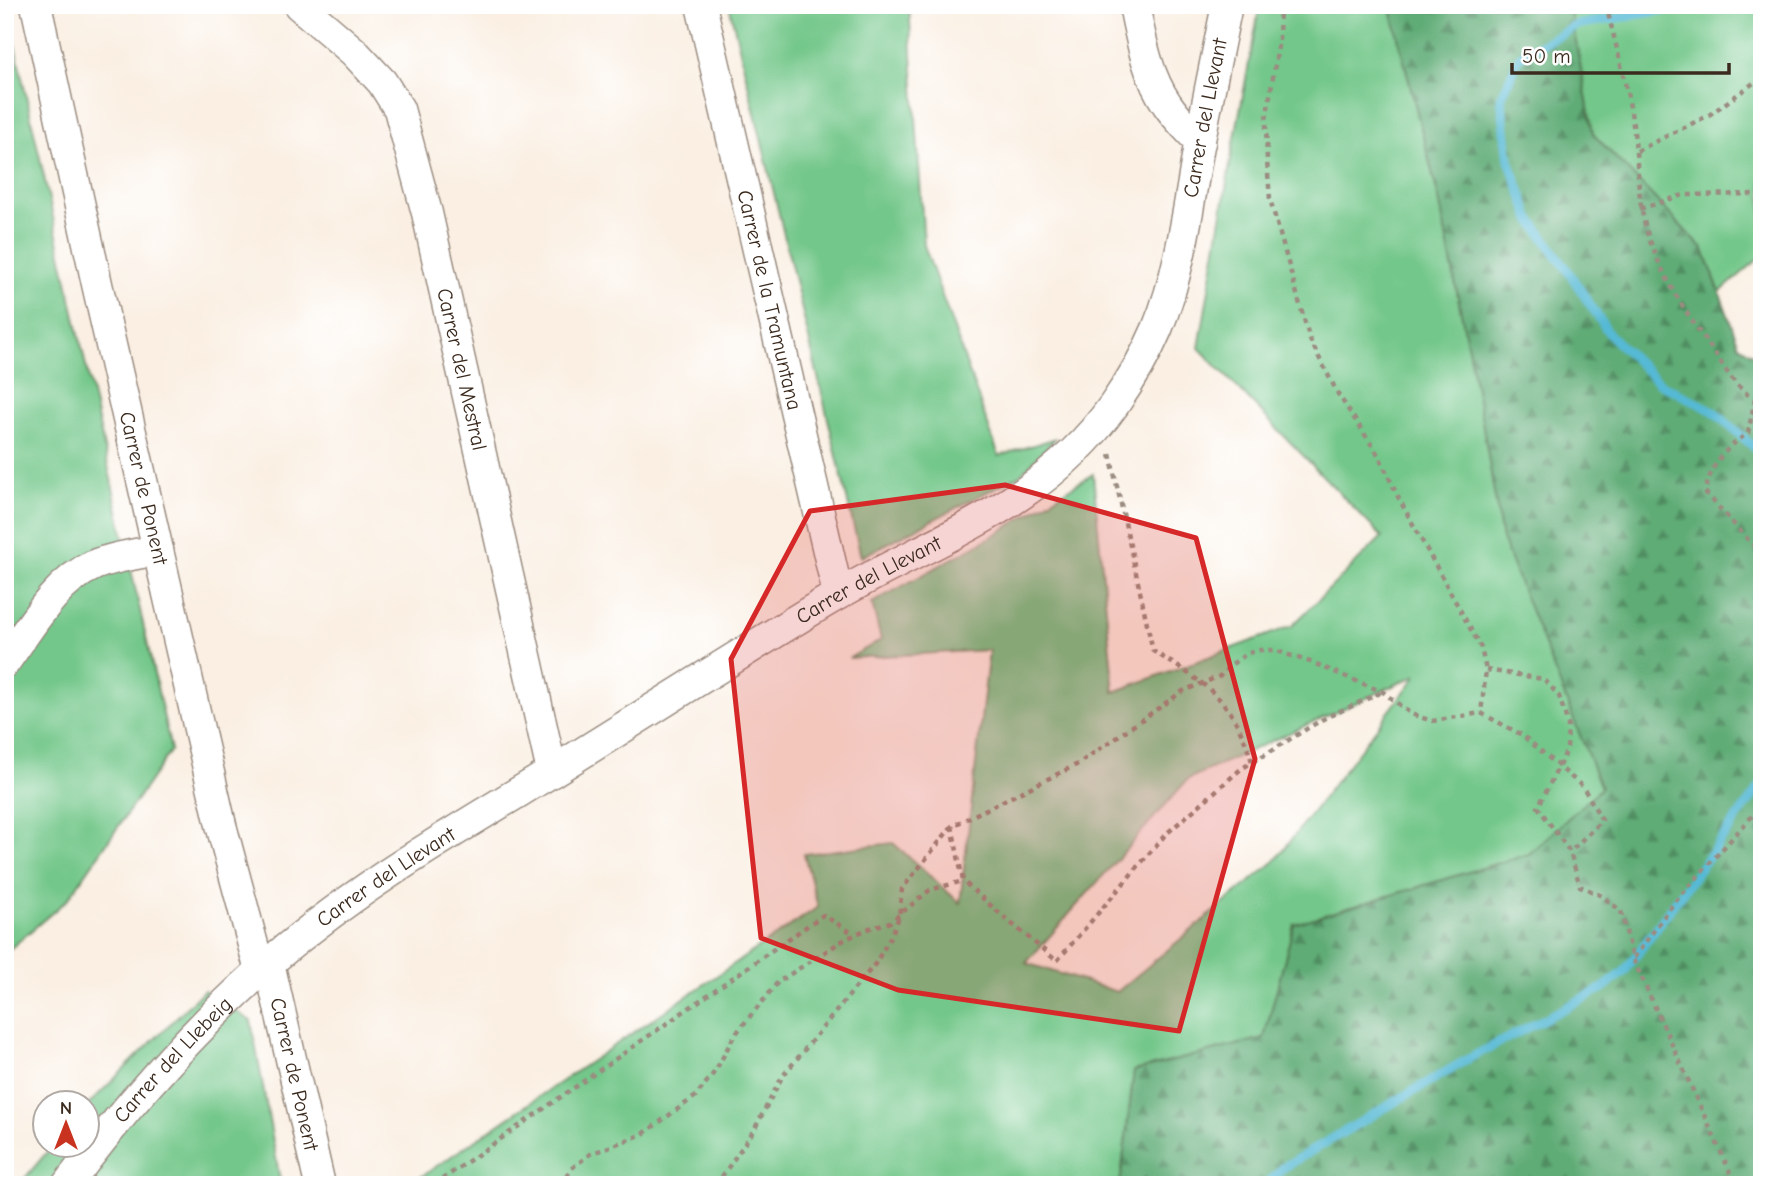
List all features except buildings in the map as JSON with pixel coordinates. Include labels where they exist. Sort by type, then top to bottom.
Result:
[{"type":"street","name":"Carrer de Ponent","points":[[36,5],[221,825],[264,967],[320,1185]]},
{"type":"street","name":"Carrer del Mestral","points":[[299,5],[354,52],[382,82],[399,109],[436,251],[552,772]]},
{"type":"street","name":"Carrer de la Tramuntana","points":[[701,5],[838,594]]},
{"type":"street","points":[[1134,5],[1142,43],[1160,94],[1200,142]]},
{"type":"street","name":"Carrer del Llevant","points":[[264,967],[366,888],[838,594],[959,533],[1019,497],[1063,464],[1103,419],[1135,372],[1157,329],[1176,261],[1227,5]]},
{"type":"street","points":[[5,662],[50,600],[71,580],[94,565],[158,550]]},
{"type":"street","name":"Carrer del Llebeig","points":[[67,1185],[153,1077],[264,967]]},
{"type":"path","points":[[1280,5],[1279,40],[1266,120],[1270,199],[1310,340],[1338,394],[1379,456],[1398,497],[1481,648],[1486,670],[1481,713]]},
{"type":"path","points":[[1606,5],[1636,151],[1640,209],[1650,241],[1665,276],[1685,311],[1738,386],[1759,400],[1748,433],[1727,449],[1710,470],[1705,492],[1762,555]]},
{"type":"path","points":[[1636,151],[1709,115],[1762,76]]},
{"type":"path","points":[[1640,209],[1683,195],[1762,194]]},
{"type":"path","points":[[1103,419],[1153,651],[1204,683],[1232,712],[1244,736],[1252,762]]},
{"type":"path","points":[[716,1185],[754,1130],[782,1077],[875,964],[899,917],[902,888],[952,826],[1078,764],[1183,691],[1220,676],[1248,653],[1274,650],[1383,692],[1412,714],[1432,721],[1481,713],[1522,735],[1583,787],[1602,820],[1570,852]]},
{"type":"path","points":[[1486,670],[1544,680],[1559,696],[1568,724],[1567,750],[1538,807],[1570,852],[1580,886],[1602,896],[1621,911],[1633,959],[1736,1185]]},
{"type":"path","points":[[952,826],[963,881],[1057,961],[1165,835],[1241,769],[1323,719],[1383,692]]},
{"type":"path","points":[[1633,959],[1673,904],[1762,805]]},
{"type":"path","points":[[561,1185],[572,1168],[590,1154],[643,1134],[696,1096],[716,1070],[734,1036],[778,982],[855,934],[899,917],[930,891],[963,881]]},
{"type":"path","points":[[434,1185],[823,915],[855,934]]},
{"type":"highlighted area","points":[[1005,485],[1196,538],[1255,759],[1179,1031],[898,990],[761,938],[731,659],[810,511]]},
{"type":"green space","points":[[6,5],[171,750],[68,899],[5,953]]},
{"type":"green space","points":[[729,5],[909,5],[924,245],[999,456],[1056,438],[1020,475],[861,557]]},
{"type":"green space","points":[[1260,5],[1390,5],[1439,199],[1502,539],[1602,788],[1529,854],[1294,924],[1264,1038],[1134,1071],[1120,1185],[409,1185],[818,907],[804,854],[893,843],[960,903],[989,650],[849,658],[881,640],[872,603],[991,537],[1093,474],[1114,692],[1292,626],[1382,537],[1199,348]],"holes":[[[1417,675],[1275,861],[1117,992],[1026,963],[1188,779]]]},
{"type":"green space","points":[[1390,5],[1569,5],[1593,134],[1704,250],[1739,345],[1762,359],[1762,1185],[1120,1185],[1134,1071],[1264,1038],[1294,924],[1529,854],[1601,788],[1502,539],[1439,199]]},
{"type":"green space","points":[[1569,5],[1762,5],[1762,256],[1720,292],[1704,250],[1593,134]]},
{"type":"green space","points":[[204,990],[251,1021],[281,1185],[19,1185],[42,1158],[102,1158],[102,1091]]},
{"type":"waterway","points":[[1671,5],[1664,10],[1577,25],[1520,56],[1501,98],[1509,160],[1530,218],[1610,335],[1659,383],[1713,411],[1762,454]]},
{"type":"waterway","points":[[1266,1185],[1284,1167],[1468,1059],[1603,988],[1624,972],[1762,784]]}]
